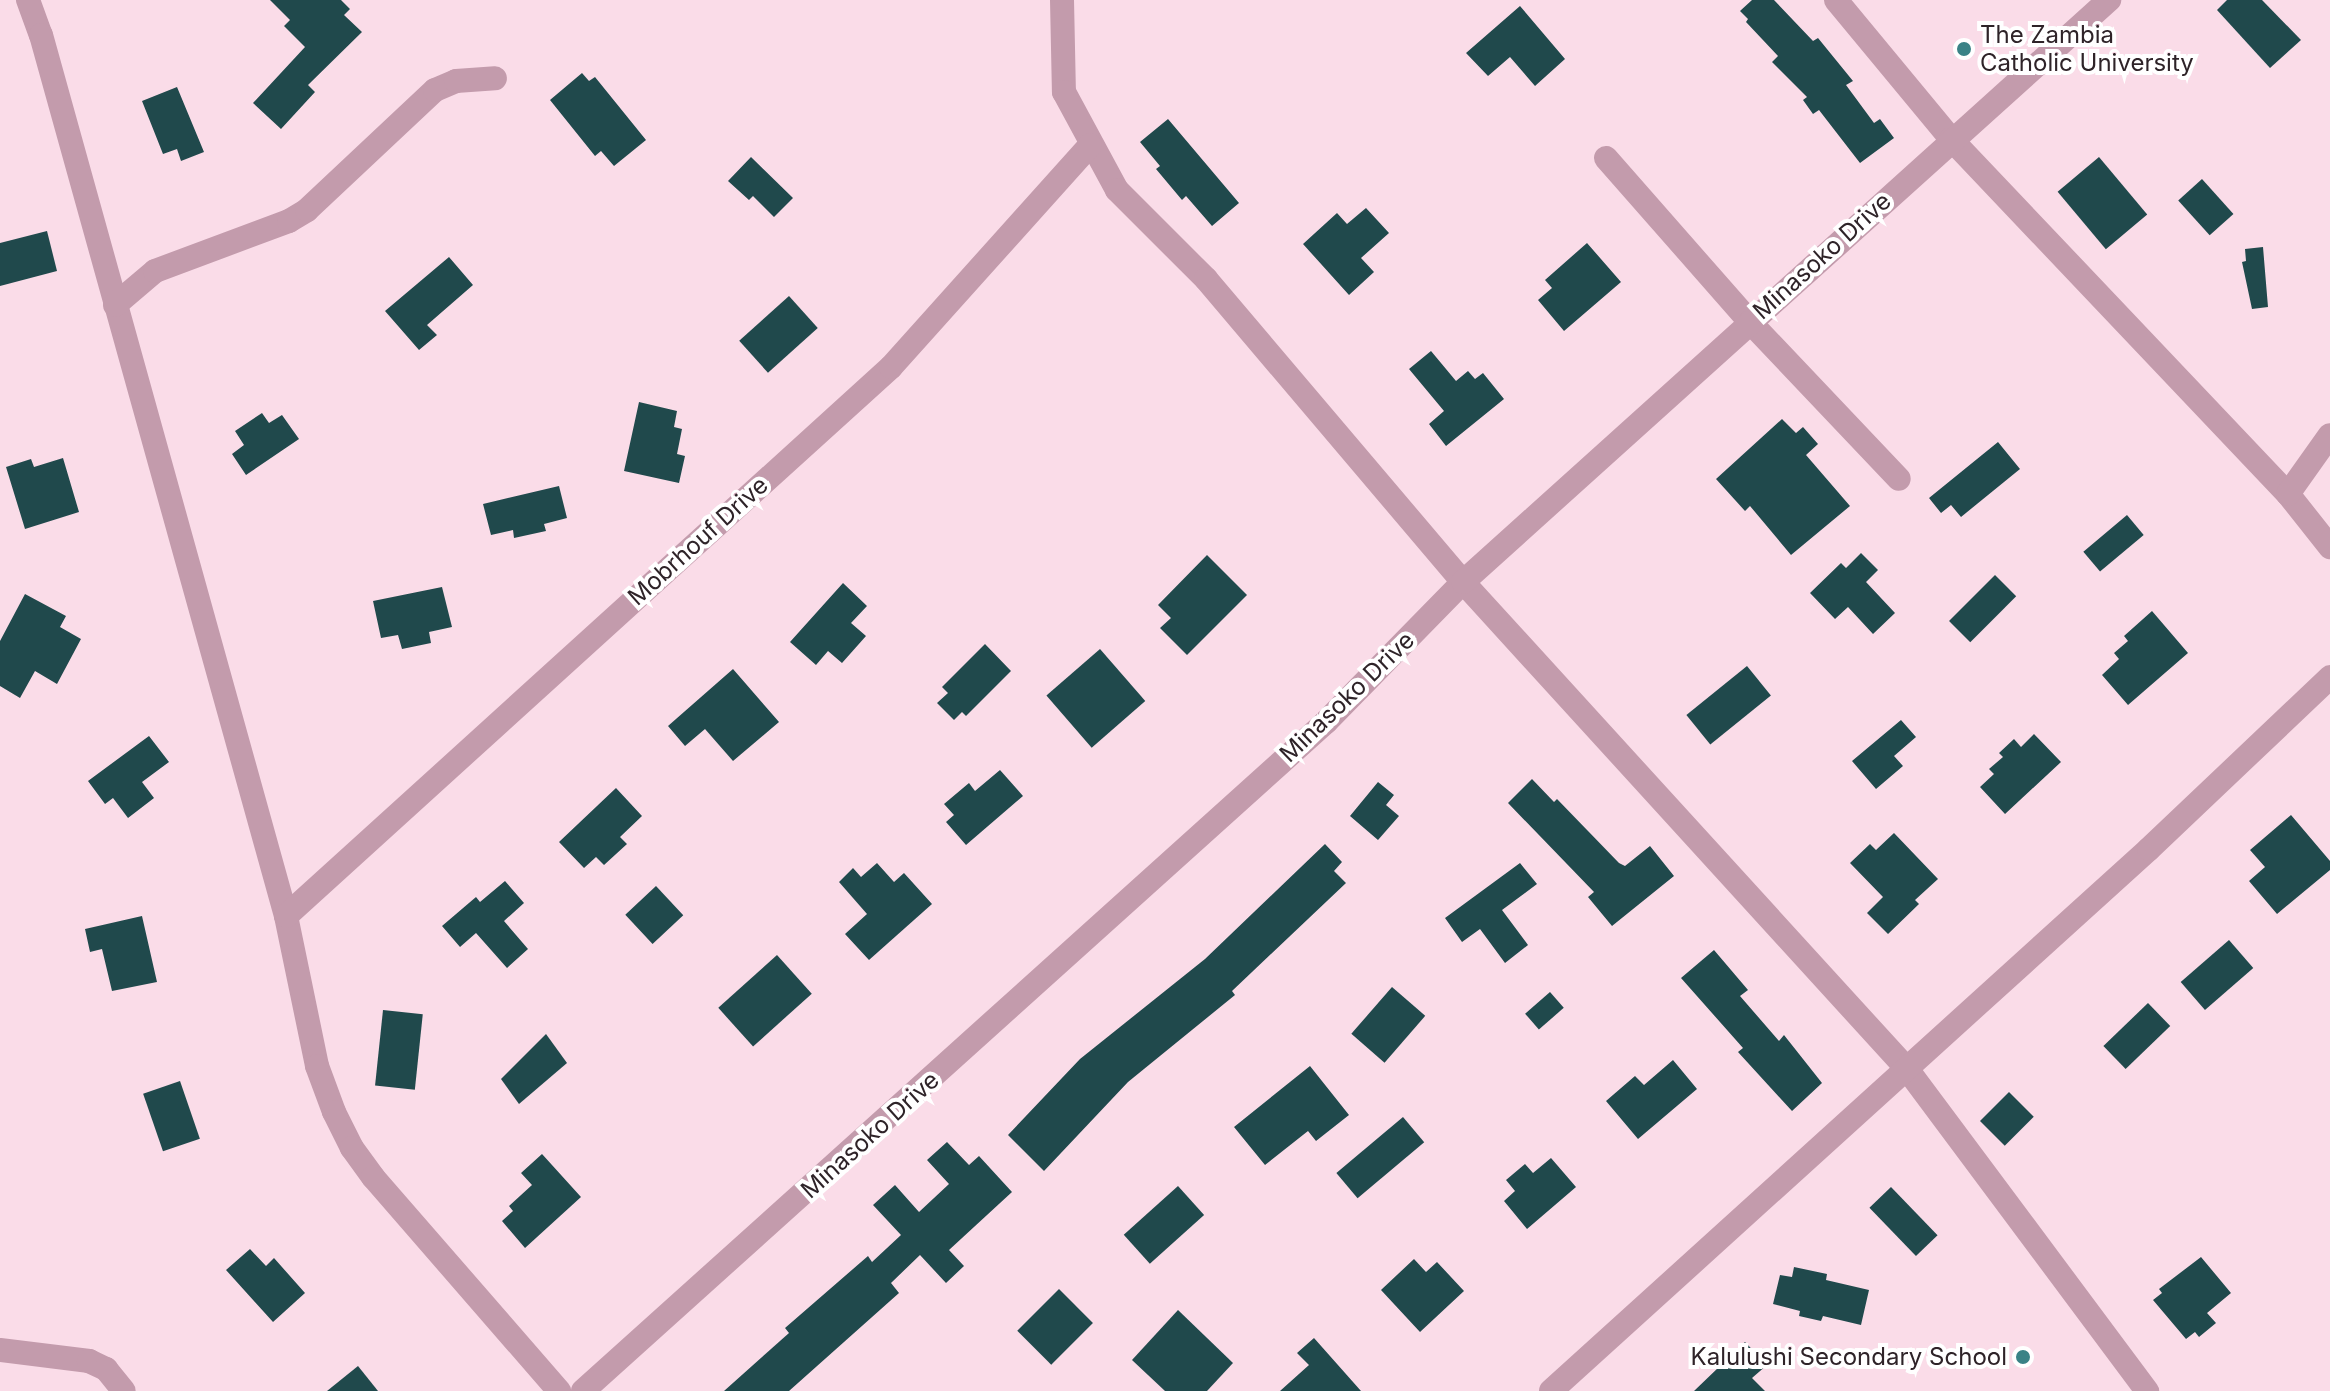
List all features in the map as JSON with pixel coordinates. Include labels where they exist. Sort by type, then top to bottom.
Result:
[{"type":"street","points":[[28,0],[41,35],[286,916],[317,1066],[334,1112],[352,1148],[373,1177],[559,1391]]},
{"type":"street","points":[[1062,0],[1064,92],[1117,190],[1206,279],[1463,582],[1907,1069],[2147,1391]]},
{"type":"street","points":[[1836,0],[1951,139],[2288,494],[2330,547]]},
{"type":"street","name":"Minasoko Drive","points":[[583,1391],[1326,722],[1463,582],[1951,139],[2109,0]]},
{"type":"street","points":[[115,305],[155,271],[289,221],[307,210],[435,90],[456,81],[495,78]]},
{"type":"street","name":"Mobrhouf Drive","points":[[286,916],[891,367],[1090,145]]},
{"type":"street","points":[[1606,158],[1750,322],[1899,479]]},
{"type":"street","points":[[2288,494],[2330,435]]},
{"type":"street","points":[[1551,1391],[2149,849],[2330,677]]},
{"type":"street","points":[[0,1350],[89,1361],[106,1369],[124,1391]]},
{"type":"building","points":[[270,0],[341,0],[350,9],[344,15],[362,32],[308,85],[315,92],[281,129],[253,103],[305,47],[284,26],[290,20]]},
{"type":"building","points":[[1752,0],[1774,0],[1813,41],[1818,38],[1853,81],[1846,85],[1874,123],[1880,119],[1894,138],[1860,163],[1819,110],[1813,114],[1803,100],[1807,97],[1772,62],[1778,56],[1746,22],[1748,19],[1740,11]]},
{"type":"building","points":[[2227,0],[2262,0],[2301,40],[2270,68],[2217,10]]},
{"type":"building","points":[[1520,6],[1565,59],[1535,86],[1510,57],[1488,76],[1466,53]]},
{"type":"building","points":[[582,73],[589,81],[595,77],[646,140],[614,166],[601,151],[595,156],[550,100]]},
{"type":"building","points":[[177,87],[204,152],[181,161],[177,149],[163,154],[142,101]]},
{"type":"building","points":[[1168,119],[1239,203],[1212,226],[1186,196],[1182,200],[1156,169],[1160,166],[1140,142]]},
{"type":"building","points":[[751,157],[793,198],[774,217],[753,196],[749,200],[728,181]]},
{"type":"building","points":[[2099,157],[2147,214],[2106,249],[2058,192]]},
{"type":"building","points":[[2202,179],[2233,214],[2210,235],[2178,200]]},
{"type":"building","points":[[1366,208],[1389,233],[1361,258],[1374,272],[1349,295],[1303,244],[1337,213],[1347,224]]},
{"type":"building","points":[[47,231],[57,271],[0,286],[0,243]]},
{"type":"building","points":[[1587,243],[1621,282],[1564,331],[1538,300],[1552,288],[1545,280]]},
{"type":"building","points":[[2263,247],[2268,307],[2252,309],[2242,262],[2246,261],[2245,249]]},
{"type":"building","points":[[449,257],[473,285],[427,325],[437,335],[419,350],[385,311]]},
{"type":"building","points":[[789,296],[818,328],[768,373],[739,341]]},
{"type":"building","points":[[1431,351],[1456,381],[1468,371],[1475,379],[1483,373],[1504,399],[1446,446],[1429,424],[1444,411],[1409,369]]},
{"type":"building","points":[[639,402],[677,411],[674,427],[682,429],[677,454],[685,456],[679,483],[624,471]]},
{"type":"building","points":[[262,413],[269,423],[282,415],[299,439],[246,475],[232,454],[244,445],[235,431]]},
{"type":"building","points":[[1782,419],[1796,433],[1803,427],[1818,444],[1806,455],[1850,506],[1791,555],[1750,506],[1745,511],[1716,479]]},
{"type":"building","points":[[1998,442],[2020,469],[1961,517],[1951,505],[1941,513],[1929,498]]},
{"type":"building","points":[[63,458],[79,512],[25,529],[6,467],[31,459],[34,467]]},
{"type":"building","points":[[559,486],[567,518],[544,524],[546,531],[514,538],[513,530],[491,535],[483,504]]},
{"type":"building","points":[[2127,515],[2144,535],[2100,572],[2083,552]]},
{"type":"building","points":[[1861,553],[1878,570],[1866,582],[1895,613],[1873,634],[1848,607],[1835,619],[1810,593],[1841,563],[1846,568]]},
{"type":"building","points":[[1207,555],[1247,595],[1187,655],[1160,628],[1171,618],[1158,605]]},
{"type":"building","points":[[1995,575],[2016,596],[1970,642],[1949,621]]},
{"type":"building","points":[[843,583],[867,606],[851,623],[866,636],[842,663],[828,651],[816,665],[790,642]]},
{"type":"building","points":[[442,587],[452,627],[429,632],[431,643],[402,649],[398,635],[381,638],[373,601]]},
{"type":"building","points":[[25,594],[66,616],[60,627],[81,639],[57,684],[35,671],[20,698],[0,686],[0,641]]},
{"type":"building","points":[[2152,611],[2188,653],[2128,705],[2102,675],[2119,659],[2114,653],[2128,641],[2124,636]]},
{"type":"building","points":[[985,644],[1011,671],[966,716],[962,712],[954,720],[937,703],[948,693],[942,687]]},
{"type":"building","points":[[1100,649],[1145,701],[1092,748],[1046,696]]},
{"type":"building","points":[[1747,666],[1771,696],[1710,745],[1686,715]]},
{"type":"building","points":[[733,669],[779,722],[733,761],[705,729],[685,746],[668,726]]},
{"type":"building","points":[[1901,720],[1916,737],[1894,756],[1903,766],[1876,789],[1852,761]]},
{"type":"building","points":[[2034,734],[2061,762],[2005,814],[1980,787],[1994,774],[1989,769],[2003,757],[1999,753],[2014,739],[2021,747]]},
{"type":"building","points":[[149,736],[169,762],[142,782],[154,798],[128,818],[113,798],[105,804],[88,781]]},
{"type":"building","points":[[1000,770],[1023,796],[966,845],[946,822],[954,815],[944,804],[969,783],[975,791]]},
{"type":"building","points":[[1532,779],[1554,802],[1557,799],[1619,863],[1625,866],[1650,846],[1674,876],[1612,926],[1588,897],[1594,892],[1508,803]]},
{"type":"building","points":[[1378,782],[1394,795],[1386,805],[1399,816],[1378,840],[1350,816]]},
{"type":"building","points":[[616,788],[642,816],[620,837],[627,844],[604,865],[596,857],[584,868],[559,842]]},
{"type":"building","points":[[2291,815],[2330,861],[2330,870],[2277,914],[2249,881],[2265,867],[2250,850]]},
{"type":"building","points":[[1894,833],[1938,879],[1915,900],[1919,904],[1888,934],[1867,913],[1883,897],[1850,863],[1870,844],[1876,850]]},
{"type":"building","points":[[1325,844],[1342,862],[1334,871],[1346,883],[1232,991],[1235,995],[1128,1082],[1044,1171],[1008,1135],[1080,1059],[1205,959]]},
{"type":"building","points":[[877,863],[894,882],[904,873],[932,904],[869,960],[845,934],[867,914],[839,882],[853,868],[861,877]]},
{"type":"building","points":[[1520,863],[1537,884],[1502,910],[1528,945],[1505,963],[1480,929],[1462,942],[1445,918]]},
{"type":"building","points":[[505,881],[524,903],[504,921],[528,949],[507,968],[476,933],[460,947],[442,926],[476,897],[480,902]]},
{"type":"building","points":[[656,886],[683,915],[653,944],[625,915]]},
{"type":"building","points":[[142,916],[157,982],[112,991],[102,949],[90,952],[85,929]]},
{"type":"building","points":[[2229,940],[2253,968],[2205,1010],[2181,982]]},
{"type":"building","points":[[1714,950],[1748,990],[1740,996],[1779,1041],[1784,1035],[1822,1083],[1792,1111],[1738,1052],[1743,1048],[1681,978]]},
{"type":"building","points":[[777,955],[812,994],[753,1047],[718,1008]]},
{"type":"building","points":[[1392,987],[1425,1016],[1385,1063],[1351,1034]]},
{"type":"building","points":[[1550,992],[1564,1008],[1539,1029],[1525,1014]]},
{"type":"building","points":[[2148,1003],[2170,1026],[2126,1069],[2103,1046]]},
{"type":"building","points":[[383,1010],[423,1014],[415,1090],[375,1086]]},
{"type":"building","points":[[546,1034],[567,1063],[519,1104],[501,1079]]},
{"type":"building","points":[[1673,1060],[1697,1089],[1638,1139],[1606,1101],[1635,1076],[1644,1085]]},
{"type":"building","points":[[1310,1066],[1349,1115],[1316,1141],[1308,1131],[1265,1165],[1234,1127]]},
{"type":"building","points":[[180,1081],[200,1139],[163,1151],[143,1094]]},
{"type":"building","points":[[2009,1092],[2034,1117],[2005,1146],[1980,1121]]},
{"type":"building","points":[[1403,1117],[1424,1142],[1358,1198],[1336,1173]]},
{"type":"building","points":[[947,1142],[969,1165],[979,1156],[1012,1192],[949,1250],[964,1266],[946,1283],[920,1255],[891,1283],[899,1293],[789,1391],[724,1391],[789,1333],[785,1328],[868,1256],[872,1262],[901,1235],[873,1205],[895,1185],[919,1212],[949,1184],[927,1160]]},
{"type":"building","points":[[542,1154],[581,1197],[525,1248],[502,1221],[513,1211],[509,1206],[532,1185],[521,1173]]},
{"type":"building","points":[[1551,1158],[1576,1187],[1527,1229],[1504,1201],[1515,1191],[1506,1180],[1525,1164],[1533,1173]]},
{"type":"building","points":[[1178,1186],[1204,1215],[1150,1264],[1124,1235]]},
{"type":"building","points":[[1891,1187],[1938,1235],[1916,1256],[1869,1208]]},
{"type":"building","points":[[250,1249],[266,1266],[274,1258],[305,1293],[273,1322],[226,1270]]},
{"type":"building","points":[[2201,1257],[2231,1293],[2207,1313],[2216,1323],[2199,1337],[2195,1332],[2186,1339],[2153,1300],[2162,1293],[2159,1289]]},
{"type":"building","points":[[1414,1259],[1426,1272],[1437,1262],[1464,1291],[1420,1332],[1381,1290]]},
{"type":"building","points":[[1794,1267],[1827,1274],[1826,1280],[1869,1290],[1861,1325],[1823,1316],[1821,1321],[1799,1316],[1800,1311],[1773,1304],[1780,1275],[1792,1277]]},
{"type":"building","points":[[1059,1289],[1093,1323],[1051,1365],[1017,1331]]},
{"type":"building","points":[[1178,1310],[1233,1363],[1207,1391],[1165,1391],[1132,1360]]},
{"type":"building","points":[[1314,1338],[1361,1391],[1280,1391],[1309,1365],[1297,1353]]},
{"type":"building","points":[[1745,1342],[1767,1365],[1752,1378],[1765,1391],[1694,1391]]},
{"type":"building","points":[[358,1366],[378,1391],[327,1391]]},
{"type":"place","name":"The Zambia Catholic University","points":[[1964,49]]},
{"type":"place","name":"Kalulushi Secondary School","points":[[2023,1357]]}]
